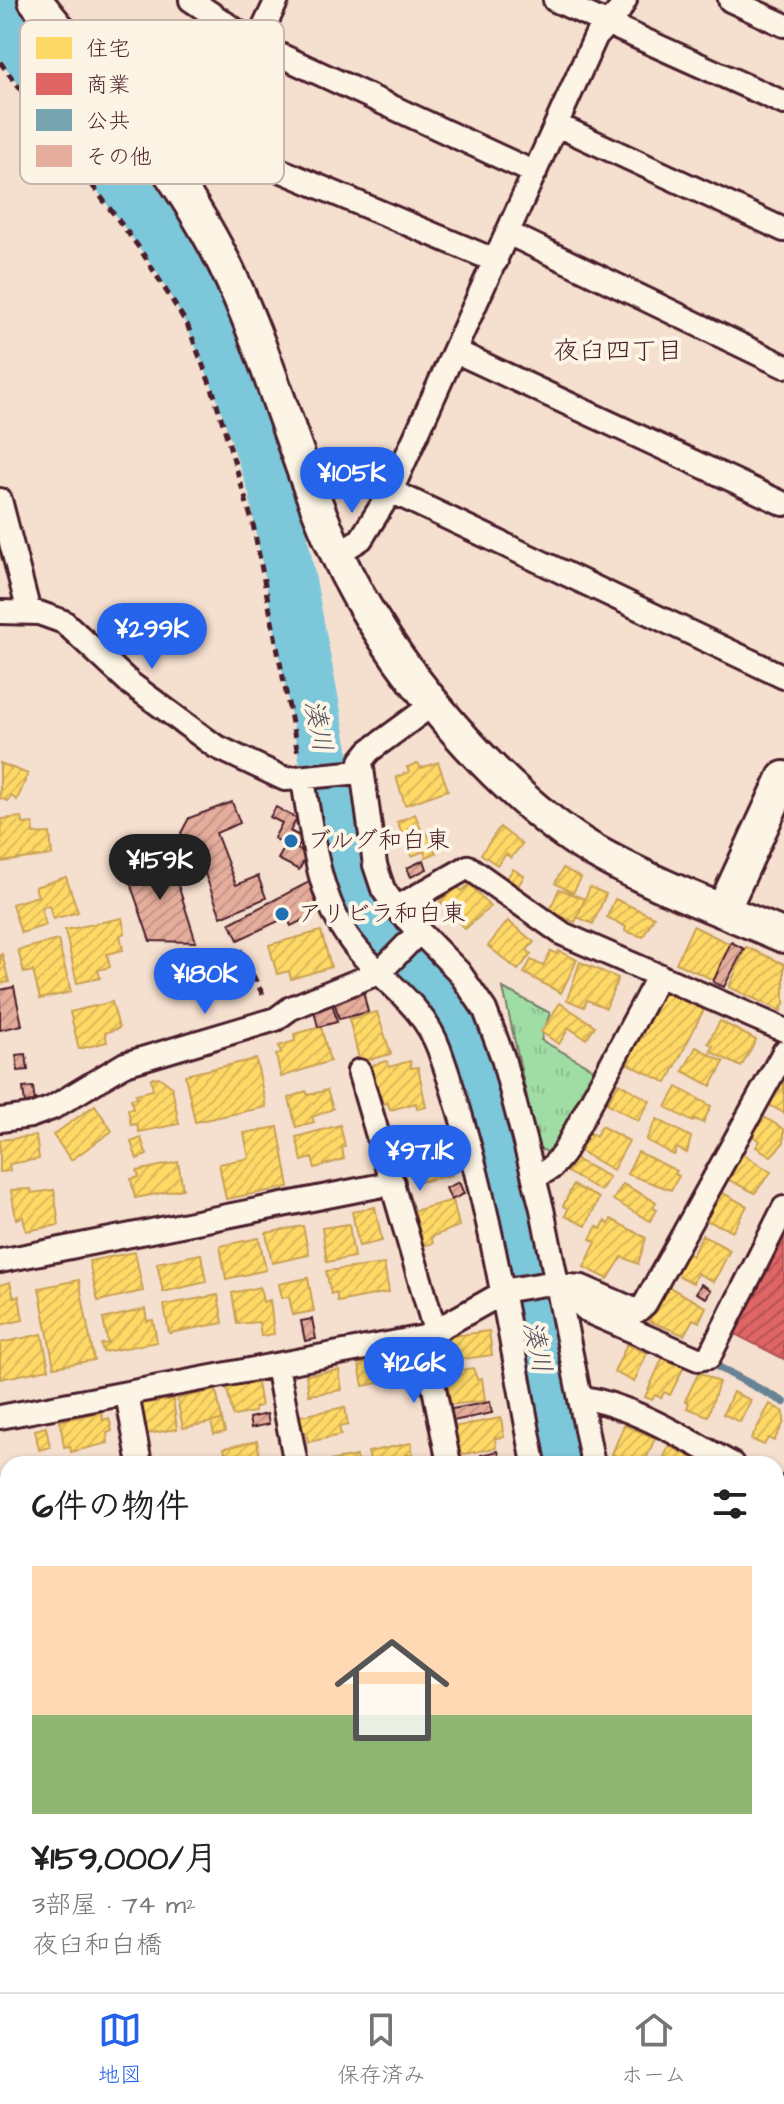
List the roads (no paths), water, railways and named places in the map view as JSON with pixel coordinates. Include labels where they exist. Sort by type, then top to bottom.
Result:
[{"type":"street","points":[[35,0],[51,20]]},
{"type":"street","points":[[191,0],[221,20]]},
{"type":"street","points":[[267,20],[277,0]]},
{"type":"street","points":[[555,0],[784,103]]},
{"type":"street","points":[[337,554],[361,539],[391,491],[457,352],[596,36],[625,0]]},
{"type":"street","points":[[730,0],[784,25]]},
{"type":"street","points":[[284,57],[535,173]]},
{"type":"street","points":[[557,125],[784,230]]},
{"type":"street","points":[[284,172],[496,261]]},
{"type":"street","points":[[177,184],[223,262],[337,554],[372,623],[433,704],[524,800],[600,854],[784,936]]},
{"type":"street","points":[[508,233],[784,366]]},
{"type":"street","points":[[457,352],[784,504]]},
{"type":"street","points":[[391,491],[784,677]]},
{"type":"street","points":[[0,500],[29,612]]},
{"type":"street","points":[[0,612],[29,612],[64,622],[131,684],[215,746],[285,779],[308,780],[354,773]]},
{"type":"street","points":[[433,704],[369,751],[354,773],[383,889],[396,908],[459,972],[485,1010],[503,1058],[558,1285],[591,1456]]},
{"type":"street","points":[[723,910],[784,778]]},
{"type":"street","points":[[308,780],[325,892],[347,937],[421,1014],[438,1047],[482,1196],[532,1456]]},
{"type":"street","points":[[396,908],[468,867],[563,934],[784,1030]]},
{"type":"street","points":[[0,1120],[30,1116],[52,1108],[125,1064],[276,1019],[291,1008],[380,972],[419,932]]},
{"type":"street","points":[[534,1178],[551,1168],[563,1154],[659,975]]},
{"type":"street","points":[[0,1417],[277,1366],[430,1334],[501,1294],[544,1284],[582,1287],[637,1311],[645,1304],[784,1052]]},
{"type":"street","points":[[359,1071],[393,1183],[430,1334],[448,1456]]},
{"type":"street","points":[[0,1261],[393,1183]]},
{"type":"street","points":[[558,1285],[589,1312],[703,1358],[784,1208]]},
{"type":"street","points":[[277,1366],[294,1456]]},
{"type":"street","points":[[127,1394],[139,1456]]},
{"type":"street","points":[[580,1397],[603,1401],[651,1421],[717,1456]]},
{"type":"waterway","name":"湊川","points":[[0,17],[20,44]]},
{"type":"waterway","name":"湊川","points":[[123,184],[178,258],[209,314],[239,386],[273,487],[352,904],[459,1031],[506,1196],[559,1456]]},
{"type":"waterway","points":[[707,1361],[784,1402]]},
{"type":"place","name":"ブルグ和白東","points":[[291,841]]},
{"type":"place","name":"アリビラ和白東","points":[[282,914]]},
{"type":"district","name":"夜臼四丁目","points":[[618,351]]}]
